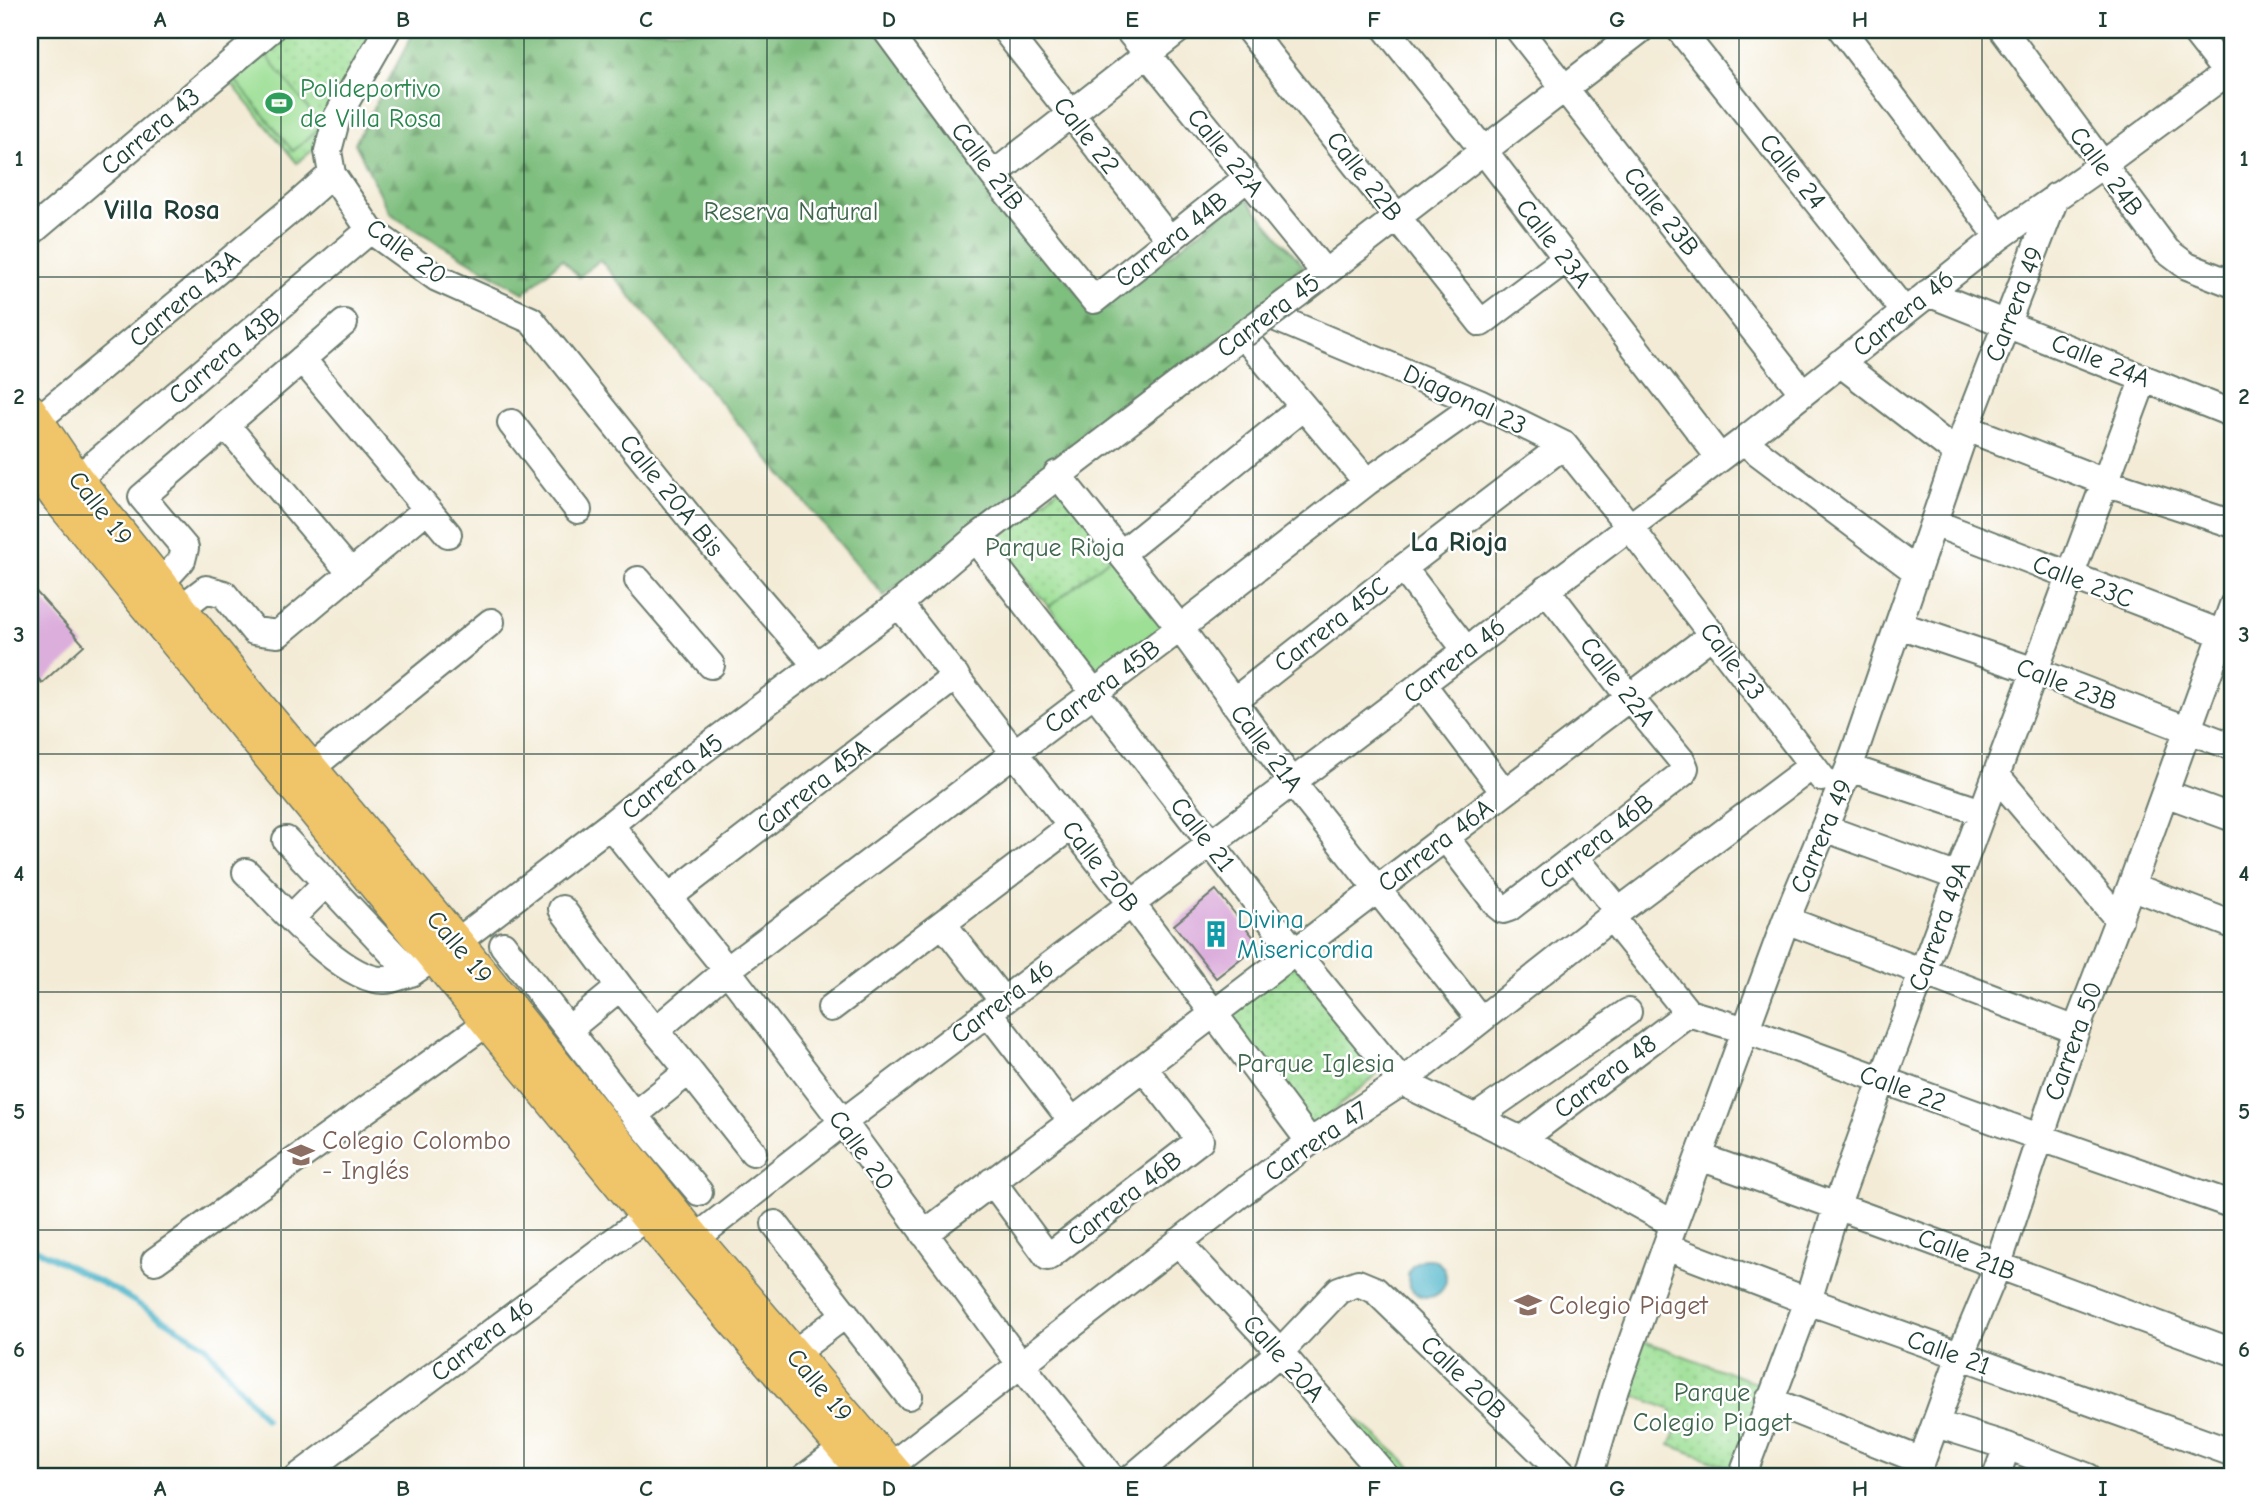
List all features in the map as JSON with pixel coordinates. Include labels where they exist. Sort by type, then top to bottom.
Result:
[{"type":"main road","name":"Calle 19","points":[[33,416],[160,584],[310,769],[434,957],[587,1079],[656,1209]]},
{"type":"main road","name":"Calle 19","points":[[30,458],[56,496],[488,1022],[656,1209],[842,1449],[885,1474]]},
{"type":"main road","name":"Calle 19","points":[[686,1246],[793,1354],[885,1474]]},
{"type":"street","points":[[331,174],[328,151],[337,117],[387,30]]},
{"type":"street","name":"Calle 21B","points":[[886,30],[993,175],[1094,300]]},
{"type":"street","name":"Calle 22","points":[[1005,30],[1171,240]]},
{"type":"street","name":"Calle 22A","points":[[1128,30],[1325,273]]},
{"type":"street","points":[[993,175],[1178,30]]},
{"type":"street","name":"Calle 22B","points":[[1249,30],[1481,323],[1566,258]]},
{"type":"street","name":"Calle 23A","points":[[1387,30],[1484,151],[1720,458]]},
{"type":"street","name":"Calle 23B","points":[[1520,30],[1803,393]]},
{"type":"street","name":"Carrera 45","points":[[434,957],[893,608],[1057,474],[1398,218],[1640,30]]},
{"type":"street","name":"Calle 24","points":[[1680,30],[1905,312]]},
{"type":"street","points":[[1842,30],[1999,237]]},
{"type":"street","name":"Calle 24B","points":[[2003,30],[2167,251],[2187,266],[2233,284]]},
{"type":"street","points":[[2193,30],[2231,74]]},
{"type":"street","name":"Carrera 43","points":[[30,233],[262,32]]},
{"type":"street","name":"Carrera 46","points":[[686,1246],[843,1122],[1130,903],[1293,783],[1743,441],[1999,237],[2231,74]]},
{"type":"street","name":"Calle 20","points":[[331,174],[370,230],[436,278],[531,320]]},
{"type":"street","name":"Carrera 43A","points":[[33,416],[298,204],[331,174]]},
{"type":"street","name":"Carrera 44B","points":[[1094,300],[1247,178]]},
{"type":"street","name":"Carrera 49","points":[[1589,1477],[1615,1389],[1670,1236],[1786,920],[1849,768],[1961,441],[2056,197]]},
{"type":"street","name":"Carrera 43B","points":[[78,479],[370,230]]},
{"type":"street","name":"Calle 24A","points":[[1928,293],[2233,414]]},
{"type":"street","name":"Diagonal 23","points":[[1269,316],[1479,403],[1563,445],[1629,526]]},
{"type":"street","name":"Calle 20A Bis","points":[[531,320],[699,529],[817,666]]},
{"type":"street","points":[[160,584],[182,560],[185,548],[142,497],[344,323]]},
{"type":"street","points":[[1244,335],[1367,482]]},
{"type":"street","points":[[302,359],[448,534]]},
{"type":"street","points":[[1840,363],[1961,441],[2105,482],[2233,524]]},
{"type":"street","name":"Carrera 49A","points":[[1742,1477],[1808,1301],[1837,1205],[1882,1081],[2144,378]]},
{"type":"street","name":"Carrera 45B","points":[[656,1030],[727,970],[1180,628],[1367,482],[1479,403]]},
{"type":"street","points":[[1122,553],[1303,407]]},
{"type":"street","points":[[511,423],[578,510]]},
{"type":"street","points":[[226,425],[351,573]]},
{"type":"street","points":[[1743,441],[1917,572]]},
{"type":"street","name":"Carrera 45C","points":[[1233,702],[1563,445]]},
{"type":"street","name":"Calle 21A","points":[[1057,474],[1180,628],[1293,783],[1480,1019]]},
{"type":"street","points":[[181,608],[206,589],[224,594],[254,631],[278,634],[427,509]]},
{"type":"street","name":"Calle 23C","points":[[1934,523],[2228,636]]},
{"type":"street","name":"Calle 23","points":[[1629,526],[1812,766],[1838,796]]},
{"type":"street","name":"Calle 21","points":[[975,539],[1295,951],[1402,1082],[1521,1140],[1670,1236],[1808,1301],[2233,1453]]},
{"type":"street","points":[[1403,568],[1466,650]]},
{"type":"street","points":[[638,580],[711,666]]},
{"type":"street","name":"Calle 22A","points":[[1546,589],[1629,698],[1682,761],[1685,768],[1683,773]]},
{"type":"street","name":"Carrera 50","points":[[1919,1469],[1960,1356],[1997,1266],[2076,1030],[2188,730],[2228,636],[2233,605]]},
{"type":"street","name":"Calle 20B","points":[[893,608],[956,676],[1310,1142]]},
{"type":"street","points":[[310,769],[491,622]]},
{"type":"street","name":"Calle 23B","points":[[1899,625],[2035,671],[2233,747]]},
{"type":"street","name":"Carrera 46A","points":[[924,1234],[1713,634]]},
{"type":"street","name":"Carrera 45A","points":[[669,897],[956,676]]},
{"type":"street","points":[[1423,685],[1504,792]]},
{"type":"street","name":"Carrera 47","points":[[885,1474],[1178,1242],[1310,1142],[1402,1082],[1615,914],[1812,766]]},
{"type":"street","points":[[1849,768],[1982,812]]},
{"type":"street","name":"Carrera 46B","points":[[1445,837],[1503,910],[1575,858],[1683,773]]},
{"type":"street","points":[[1996,775],[2119,920]]},
{"type":"street","points":[[2165,793],[2233,818]]},
{"type":"street","name":"Calle 20","points":[[610,825],[727,970],[843,1122],[1021,1365],[1111,1477]]},
{"type":"street","points":[[831,1008],[1070,827]]},
{"type":"street","points":[[1824,828],[1958,877]]},
{"type":"street","points":[[286,840],[326,883],[434,957]]},
{"type":"street","points":[[1575,858],[1688,1013]]},
{"type":"street","points":[[246,872],[324,949],[356,973],[384,980],[434,957]]},
{"type":"street","points":[[292,917],[326,883]]},
{"type":"street","points":[[2131,886],[2233,925]]},
{"type":"street","points":[[562,909],[620,987],[753,1152]]},
{"type":"street","points":[[1786,920],[2076,1030]]},
{"type":"street","points":[[943,924],[1072,1121]]},
{"type":"street","points":[[503,945],[569,1029],[587,1079],[634,1115],[699,1192]]},
{"type":"street","points":[[569,1029],[620,987]]},
{"type":"street","points":[[1475,1118],[1628,1012]]},
{"type":"street","name":"Calle 22","points":[[1688,1013],[1746,1030],[2233,1205]]},
{"type":"street","name":"Carrera 48","points":[[1521,1140],[1688,1013]]},
{"type":"street","points":[[155,1262],[488,1022]]},
{"type":"street","name":"Carrera 46B","points":[[992,1181],[1048,1257],[1200,1140],[1143,1067]]},
{"type":"street","points":[[634,1115],[689,1071]]},
{"type":"street","name":"Calle 21B","points":[[1700,1157],[2233,1352]]},
{"type":"street","name":"Carrera 46","points":[[298,1477],[656,1209]]},
{"type":"street","points":[[775,1224],[909,1395]]},
{"type":"street","name":"Calle 20A","points":[[1178,1242],[1280,1352],[1387,1477]]},
{"type":"street","name":"Calle 20B","points":[[1280,1352],[1339,1290],[1358,1283],[1375,1290],[1567,1477]]},
{"type":"street","points":[[793,1354],[846,1314]]},
{"type":"street","points":[[1133,1477],[1280,1352]]},
{"type":"street","points":[[1769,1400],[1919,1469]]},
{"type":"street","points":[[1936,1424],[2007,1446],[2078,1475]]},
{"type":"street","points":[[1996,1477],[2007,1446]]},
{"type":"street","points":[[805,1477],[842,1449]]},
{"type":"green space","points":[[287,30],[375,30],[319,145],[297,163],[228,79]]},
{"type":"green space","name":"Reserva Natural","points":[[415,30],[876,30],[1095,315],[1244,196],[1308,271],[884,596],[600,260],[579,277],[562,259],[524,293],[391,215],[355,143]]},
{"type":"green space","name":"Polideportivo de Villa Rosa","points":[[266,55],[322,126],[293,151],[235,80]]},
{"type":"green space","name":"Parque Rioja","points":[[1060,487],[1116,553],[1049,607],[994,542]]},
{"type":"green space","points":[[1116,553],[1172,622],[1103,677],[1049,607]]},
{"type":"green space","name":"Parque Iglesia","points":[[1292,962],[1384,1069],[1310,1130],[1220,1019]]},
{"type":"green space","name":"Parque Colegio Piaget","points":[[1644,1341],[1762,1385],[1732,1468],[1670,1445],[1677,1430],[1667,1425],[1672,1410],[1625,1392]]},
{"type":"green space","points":[[1296,1366],[1423,1477],[1390,1477]]},
{"type":"water","points":[[1427,1259],[1440,1265],[1446,1278],[1440,1291],[1427,1297],[1414,1291],[1408,1278],[1414,1265]]},
{"type":"building","points":[[30,585],[84,645],[42,683],[30,669]]},
{"type":"building","name":"Divina Misericordia","points":[[1216,890],[1259,944],[1216,978],[1174,925]]},
{"type":"waterway","points":[[30,1246],[117,1291],[205,1345],[265,1419]]},
{"type":"place","name":"Polideportivo de Villa Rosa","points":[[279,103]]},
{"type":"place","name":"Divina Misericordia","points":[[1216,934]]},
{"type":"place","name":"Colegio Colombo - Inglés","points":[[301,1155]]},
{"type":"place","name":"Colegio Piaget","points":[[1528,1305]]},
{"type":"district","name":"Villa Rosa","points":[[162,209]]},
{"type":"district","name":"La Rioja","points":[[1459,541]]}]
